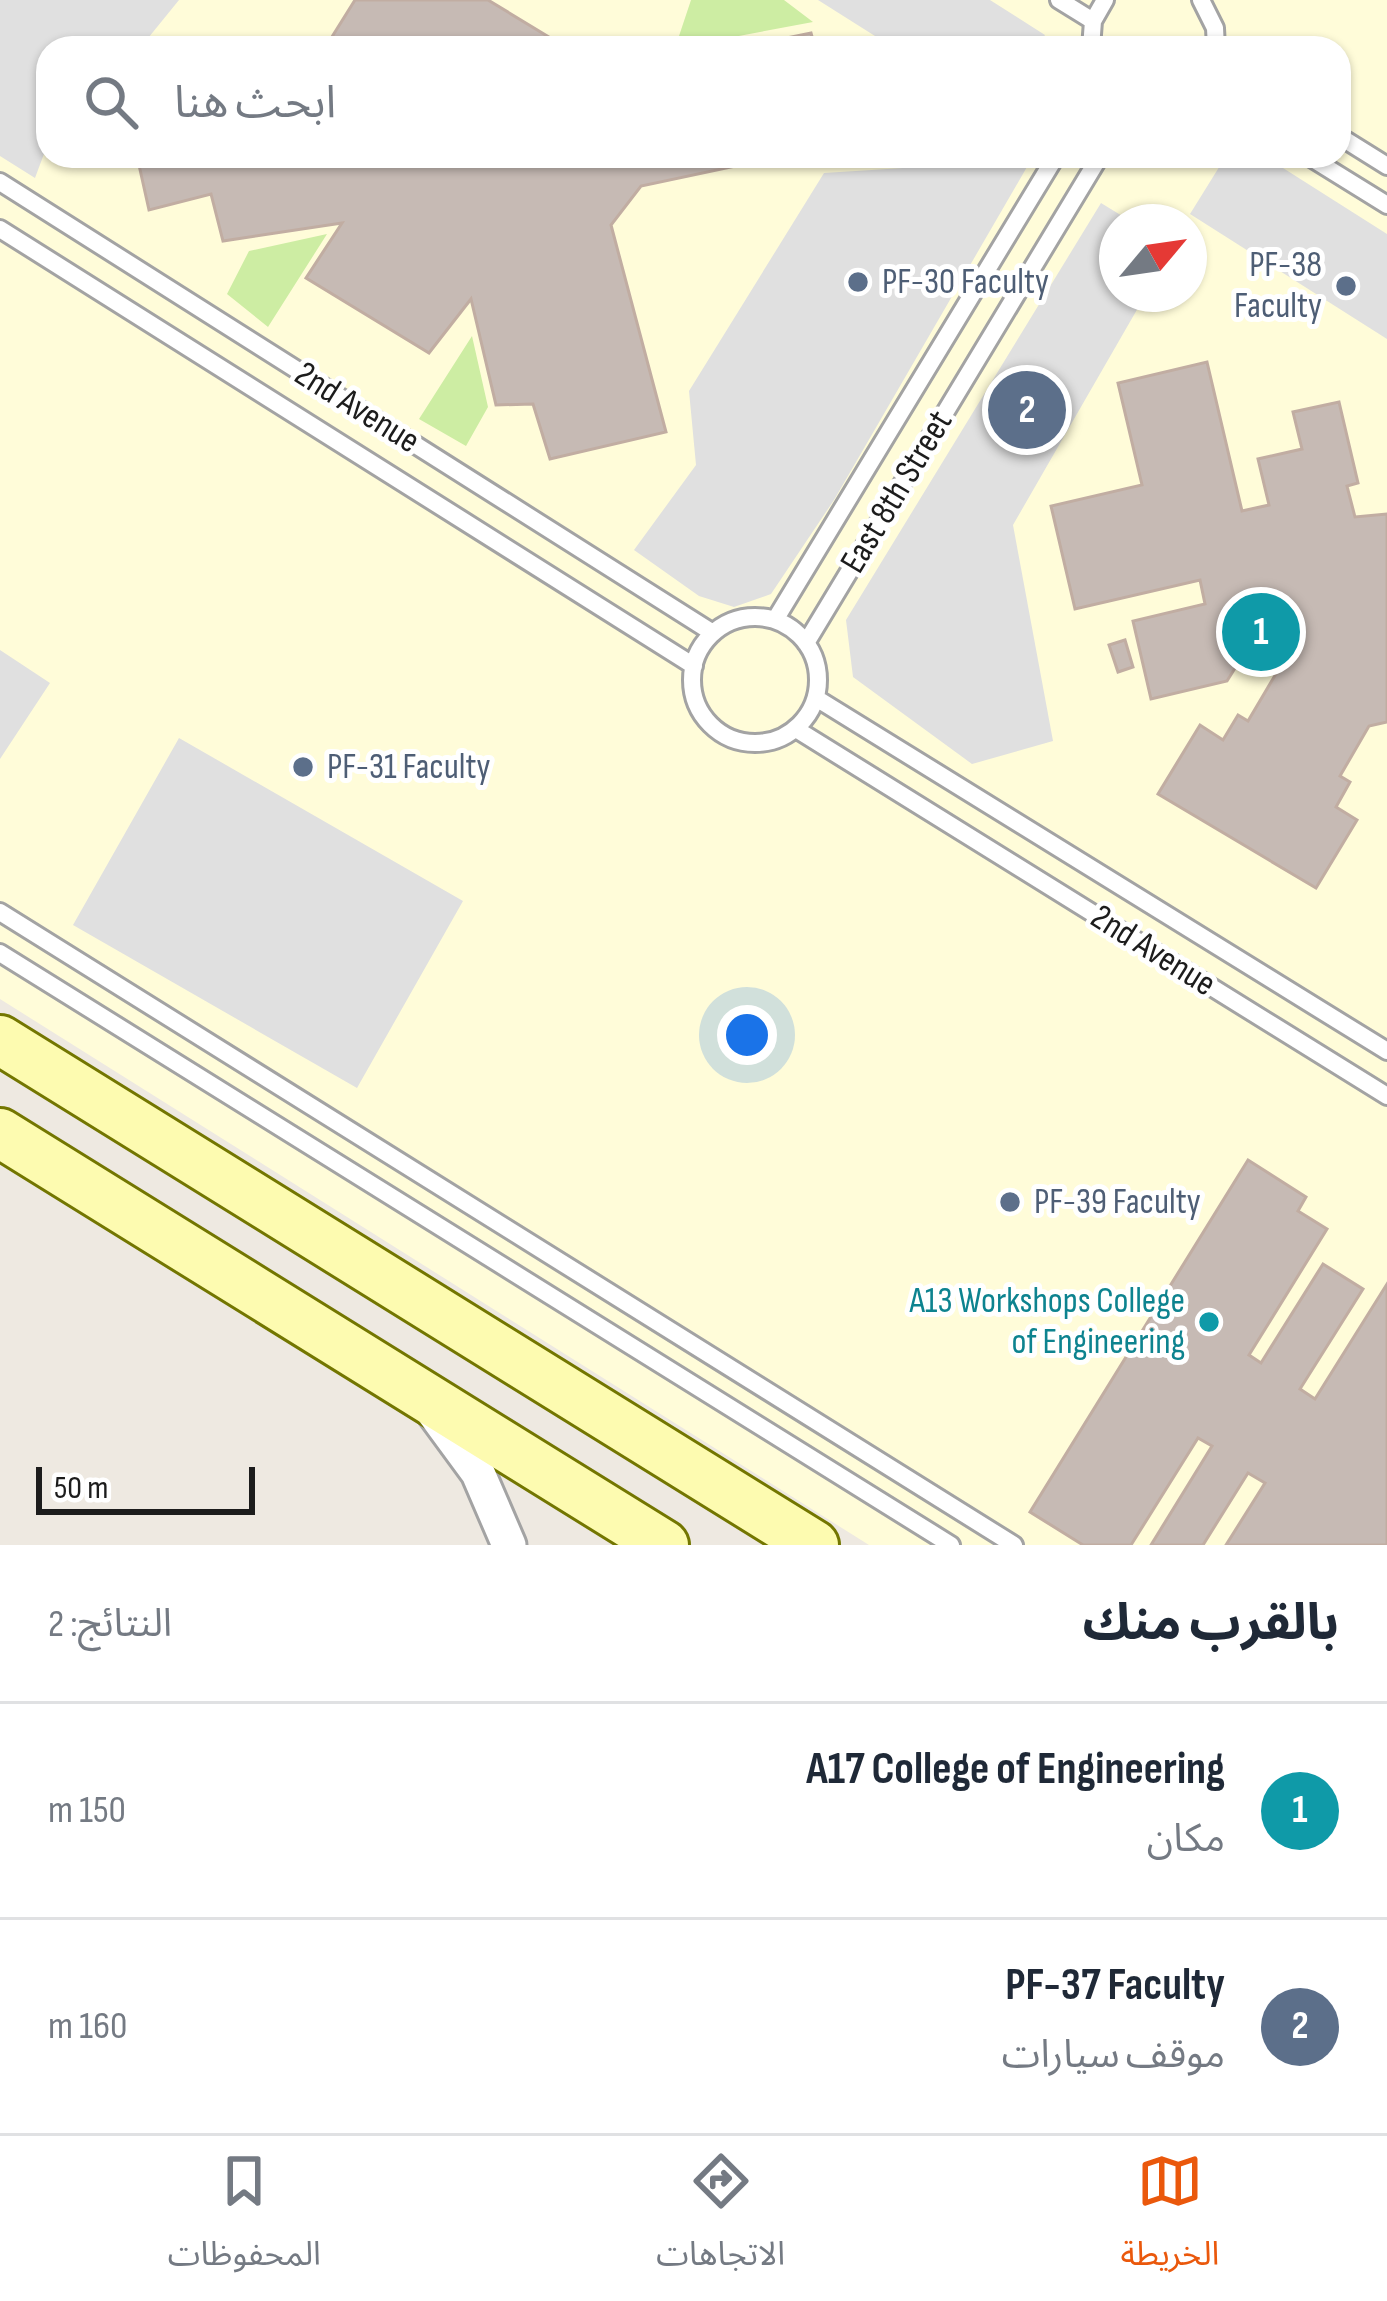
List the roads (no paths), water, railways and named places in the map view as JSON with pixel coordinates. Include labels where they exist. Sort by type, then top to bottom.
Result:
[{"type":"main road","points":[[0,1040],[792,1540]]},
{"type":"main road","points":[[0,1133],[664,1545]]},
{"type":"street","points":[[419,1393],[478,1473],[509,1545]]},
{"type":"lane","points":[[1059,0],[1093,21]]},
{"type":"lane","points":[[1091,36],[1093,21],[1105,0]]},
{"type":"lane","points":[[1201,0],[1215,36]]},
{"type":"lane","points":[[1351,144],[1387,166]]},
{"type":"lane","name":"East 8th Street","points":[[775,620],[1048,168]]},
{"type":"lane","name":"East 8th Street","points":[[806,643],[1093,168]]},
{"type":"lane","points":[[1327,168],[1387,205]]},
{"type":"lane","name":"2nd Avenue","points":[[0,182],[713,633]]},
{"type":"lane","name":"2nd Avenue","points":[[0,229],[694,666]]},
{"type":"lane","points":[[742,618],[775,620],[806,643],[818,668],[816,698],[796,729],[752,744],[721,733],[699,709],[694,666],[713,633],[742,618]]},
{"type":"lane","name":"2nd Avenue","points":[[816,698],[1387,1052]]},
{"type":"lane","name":"2nd Avenue","points":[[796,729],[1387,1096]]},
{"type":"lane","points":[[0,912],[1014,1545]]},
{"type":"lane","points":[[0,953],[951,1545]]},
{"type":"place","name":"PF-30 Faculty","points":[[858,282]]},
{"type":"place","name":"PF-38 Faculty","points":[[1346,286]]},
{"type":"place","name":"PF-37 Faculty","points":[[1027,410]]},
{"type":"place","name":"A17 College of Engineering","points":[[1261,632]]},
{"type":"place","name":"PF-31 Faculty","points":[[303,767]]},
{"type":"place","name":"PF-39 Faculty","points":[[1010,1202]]},
{"type":"place","name":"A13 Workshops College of Engineering","points":[[1209,1322]]}]
